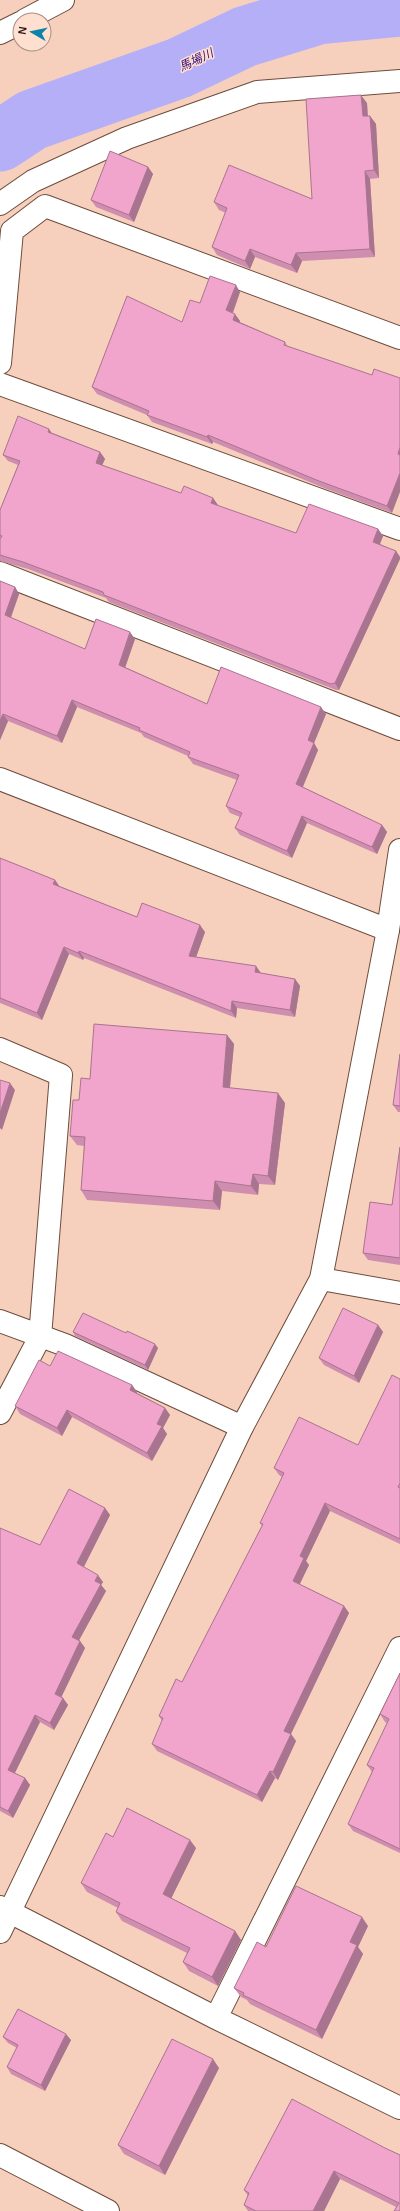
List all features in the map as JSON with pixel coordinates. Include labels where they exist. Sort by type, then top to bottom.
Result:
[{"type":"street","points":[[41,12],[63,0]]},
{"type":"street","points":[[0,34],[12,27]]},
{"type":"street","points":[[0,204],[33,181],[127,138],[257,92],[400,81]]},
{"type":"street","points":[[0,363],[12,231],[45,206],[400,338]]},
{"type":"street","points":[[0,384],[400,529]]},
{"type":"street","points":[[0,574],[400,729]]},
{"type":"street","points":[[0,779],[388,930]]},
{"type":"street","points":[[0,1932],[5,1909],[242,1427],[321,1279],[388,930],[400,850]]},
{"type":"street","points":[[0,1049],[61,1075],[40,1337],[0,1413]]},
{"type":"street","points":[[321,1279],[400,1293]]},
{"type":"street","points":[[0,1321],[65,1345],[242,1427]]},
{"type":"street","points":[[216,2018],[400,1648]]},
{"type":"street","points":[[5,1909],[216,2018],[400,2108]]},
{"type":"street","points":[[0,2155],[108,2211]]},
{"type":"building","points":[[361,95],[363,116],[370,116],[374,170],[365,171],[370,249],[296,253],[291,265],[250,249],[245,261],[212,247],[227,208],[214,202],[229,165],[312,199],[306,99]]},
{"type":"building","points":[[110,151],[148,167],[129,215],[91,200]]},
{"type":"building","points":[[210,276],[236,285],[226,310],[235,314],[233,320],[285,342],[284,345],[372,375],[374,369],[400,378],[400,447],[398,454],[400,455],[400,473],[387,506],[319,481],[208,435],[207,437],[147,415],[149,411],[92,387],[127,296],[182,322],[190,300],[200,303]]},
{"type":"building","points":[[18,416],[49,429],[48,432],[100,452],[96,463],[181,493],[184,486],[213,498],[211,503],[296,533],[309,504],[378,529],[373,542],[396,551],[335,683],[331,684],[104,595],[103,592],[0,555],[0,539],[2,536],[0,535],[0,510],[20,461],[3,455]]},
{"type":"building","points":[[0,581],[15,587],[5,615],[85,649],[96,619],[130,632],[119,665],[207,704],[221,667],[321,707],[308,740],[314,743],[296,784],[382,825],[372,847],[302,816],[287,851],[235,828],[242,813],[226,806],[239,775],[188,757],[190,752],[139,730],[140,728],[72,700],[57,736],[3,714],[0,721]]},
{"type":"building","points":[[0,858],[55,880],[53,884],[137,917],[142,903],[200,925],[189,956],[256,966],[255,972],[295,979],[290,1010],[232,1001],[231,1011],[79,951],[78,953],[64,947],[37,1013],[0,998]]},
{"type":"building","points":[[94,1024],[227,1035],[223,1087],[278,1093],[268,1176],[253,1174],[251,1186],[215,1181],[213,1201],[81,1190],[85,1137],[70,1136],[73,1100],[79,1100],[81,1078],[90,1079]]},
{"type":"building","points":[[400,1054],[400,1106],[393,1105]]},
{"type":"building","points":[[0,1080],[10,1083],[0,1113]]},
{"type":"building","points":[[400,1147],[400,1258],[363,1253],[370,1202],[392,1205]]},
{"type":"building","points":[[343,1308],[378,1325],[354,1376],[319,1358]]},
{"type":"building","points":[[83,1313],[126,1333],[127,1331],[155,1344],[145,1365],[73,1332]]},
{"type":"building","points":[[58,1351],[132,1385],[130,1390],[165,1408],[157,1424],[162,1426],[147,1453],[67,1410],[57,1428],[15,1406],[39,1360],[50,1366]]},
{"type":"building","points":[[392,1375],[400,1379],[400,1483],[398,1487],[400,1488],[400,1539],[325,1503],[300,1556],[304,1558],[293,1581],[344,1606],[284,1731],[291,1734],[273,1772],[270,1771],[257,1795],[152,1744],[163,1718],[159,1716],[176,1679],[182,1682],[263,1524],[260,1523],[284,1473],[274,1468],[299,1417],[358,1445]]},
{"type":"building","points":[[69,1489],[105,1508],[77,1563],[98,1575],[95,1581],[101,1584],[72,1637],[80,1641],[55,1694],[63,1698],[50,1723],[35,1715],[8,1770],[25,1778],[8,1811],[0,1807],[0,1528],[40,1545]]},
{"type":"building","points":[[400,1673],[400,1849],[348,1824],[374,1768],[367,1765],[389,1719],[380,1714]]},
{"type":"building","points":[[127,1808],[190,1840],[163,1894],[235,1931],[212,1977],[183,1962],[190,1948],[116,1912],[120,1903],[81,1883],[106,1833],[113,1837]]},
{"type":"building","points":[[296,1886],[362,1917],[350,1942],[357,1945],[316,2030],[243,1995],[244,1993],[234,1988],[257,1942],[266,1947]]},
{"type":"building","points":[[18,2009],[66,2034],[41,2085],[7,2067],[18,2045],[3,2037]]},
{"type":"building","points":[[172,2039],[213,2059],[159,2166],[118,2145]]},
{"type":"building","points":[[292,2099],[400,2155],[400,2211],[394,2211],[399,2203],[334,2171],[313,2211],[256,2211],[244,2205],[249,2193],[244,2190]]},
{"type":"waterway","name":"馬場川","points":[[0,141],[32,120],[179,68],[244,37],[318,14],[400,6]]}]
